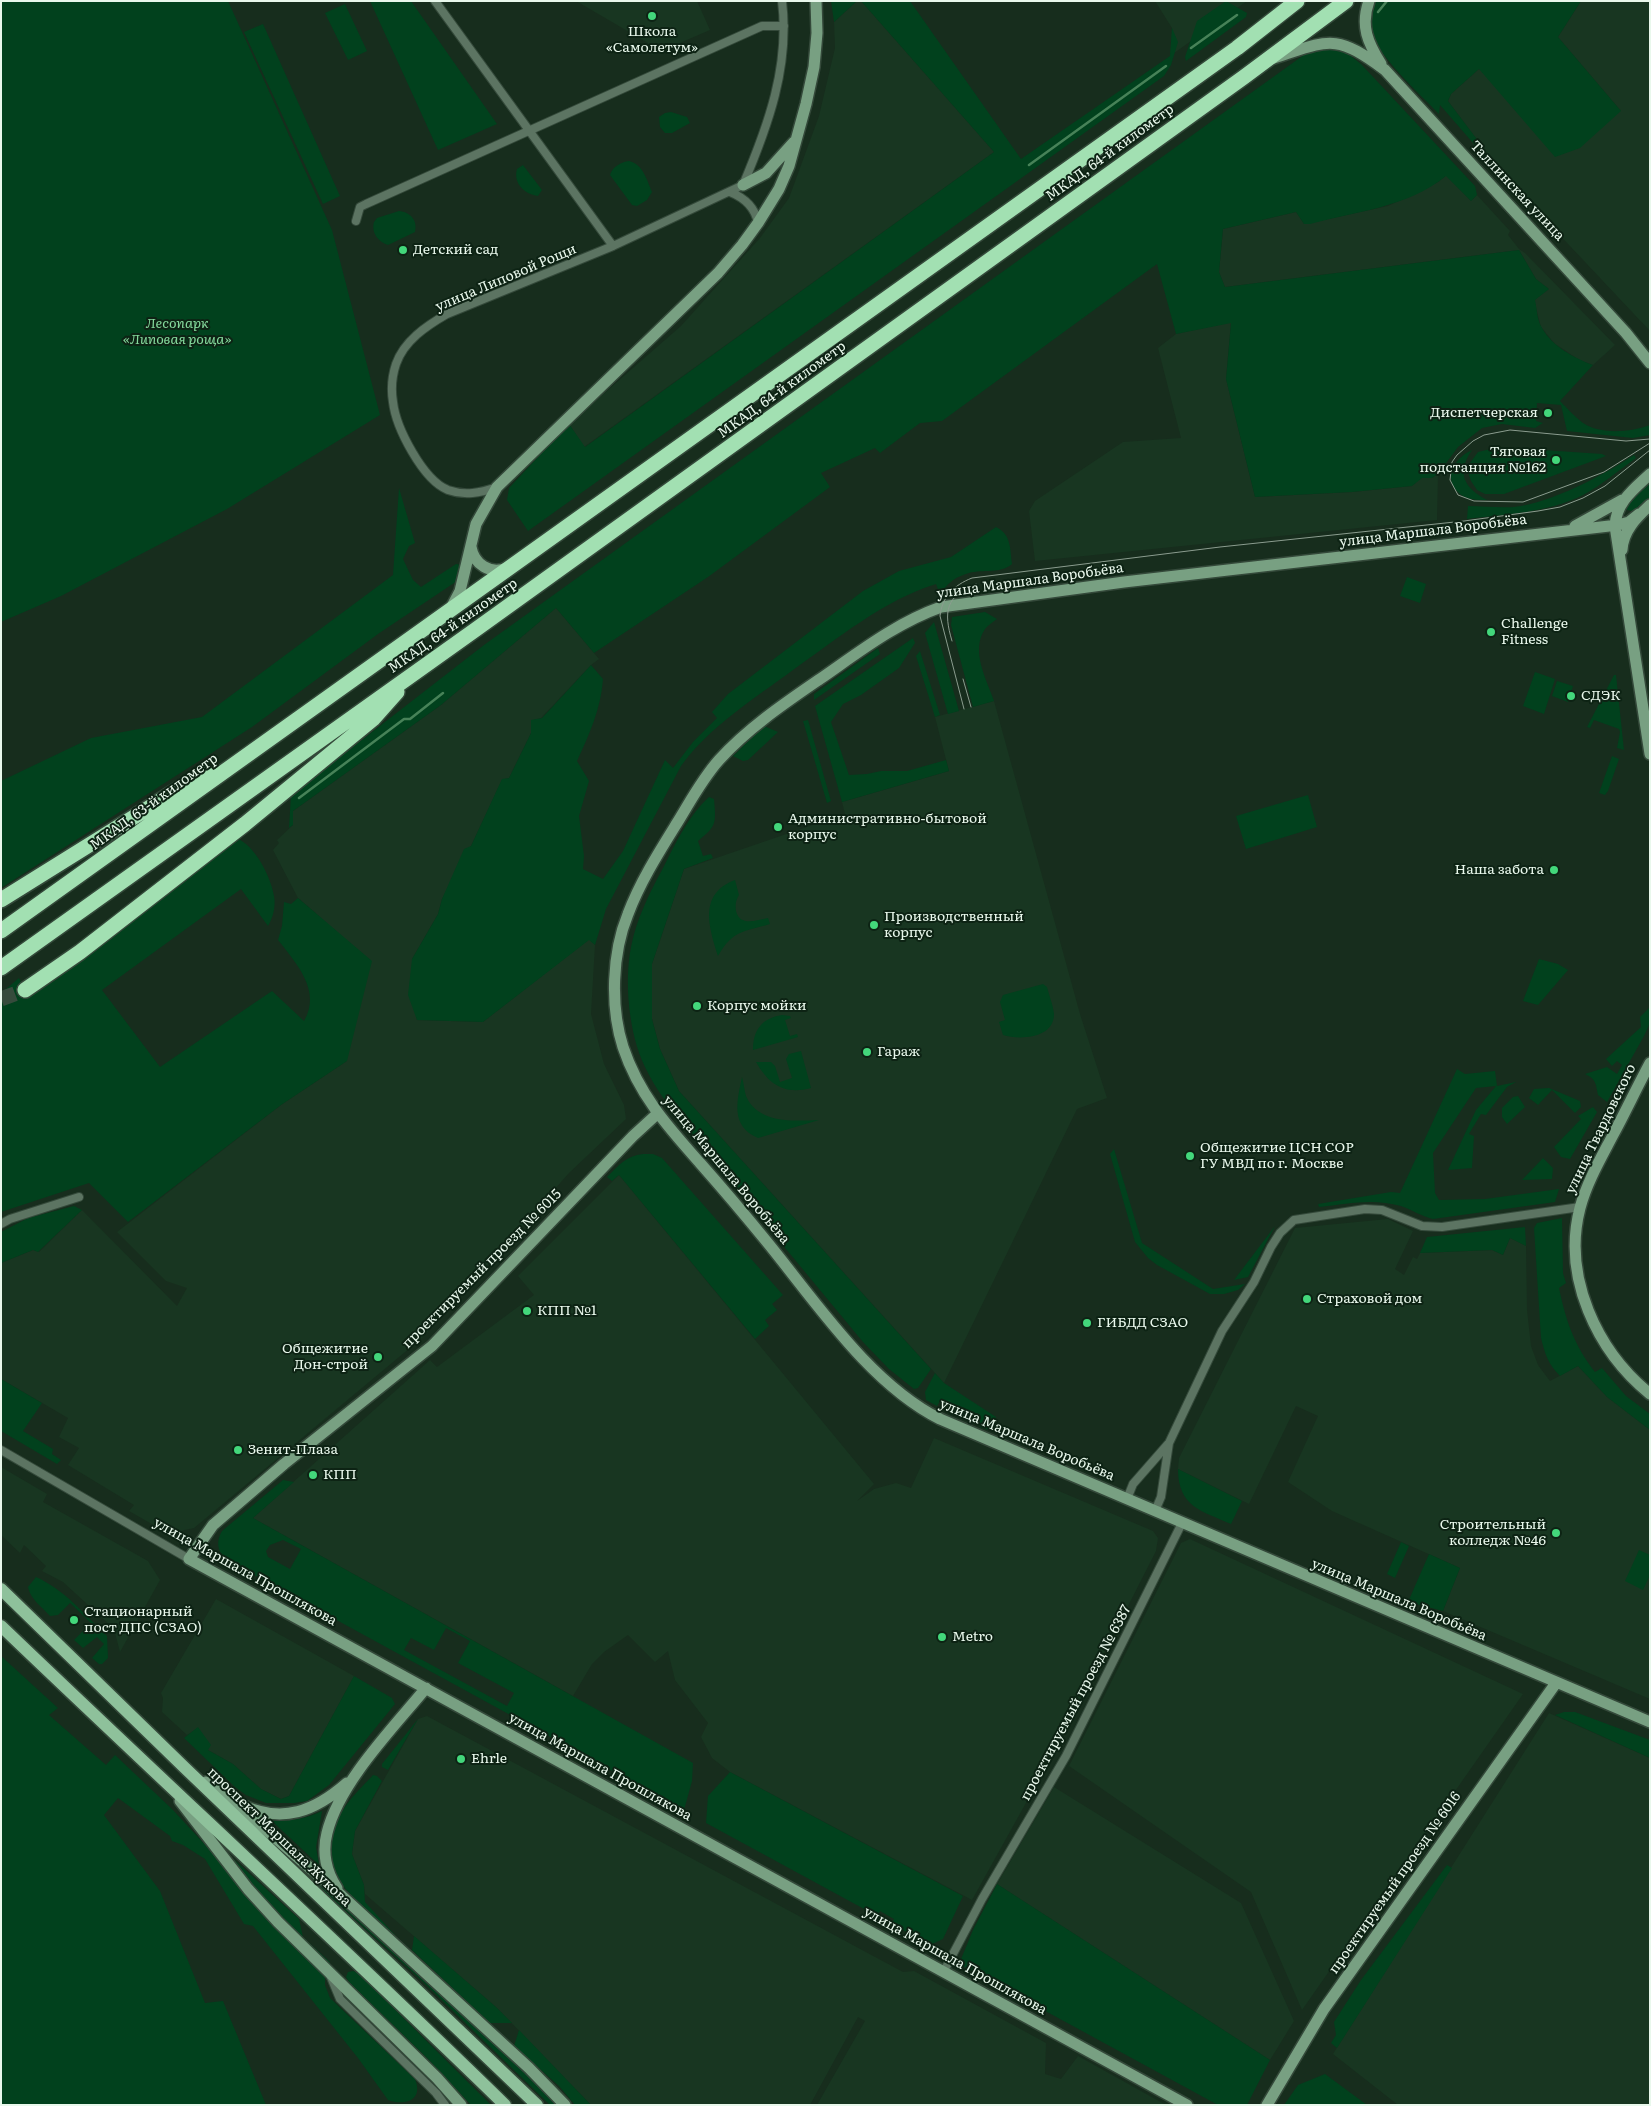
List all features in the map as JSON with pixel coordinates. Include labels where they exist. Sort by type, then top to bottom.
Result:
[{"type":"highway","name":"МКАД, 64-й километр","points":[[326,700],[1229,53],[1297,1]]},
{"type":"highway","name":"МКАД, 64-й километр","points":[[1,968],[1267,60],[1346,1]]},
{"type":"highway","points":[[25,990],[80,952],[251,819],[373,719],[416,671]]},
{"type":"highway","name":"МКАД, 63-й километр","points":[[1,931],[326,700]]},
{"type":"highway","points":[[1,900],[187,784],[249,753]]},
{"type":"main road","name":"проспект Маршала Жукова","points":[[1,1589],[537,2105]]},
{"type":"main road","points":[[1,1626],[342,1947],[505,2105]]},
{"type":"street","points":[[435,1],[613,246]]},
{"type":"street","points":[[743,185],[765,131],[775,100],[780,76],[784,26],[782,1]]},
{"type":"street","points":[[446,613],[455,602],[460,590],[476,524],[484,507],[497,488],[688,304],[730,259],[758,223],[779,189],[789,166],[814,67],[817,33],[816,1]]},
{"type":"street","name":"Таллинская улица","points":[[1369,1],[1365,16],[1366,34],[1370,46],[1385,70],[1626,333],[1650,364]]},
{"type":"street","points":[[356,221],[360,207],[366,204],[762,26],[784,26]]},
{"type":"street","name":"Таллинская улица","points":[[1267,60],[1315,45],[1336,43],[1359,51],[1385,70]]},
{"type":"street","points":[[743,185],[766,173],[795,141]]},
{"type":"street","name":"улица Липовой Рощи","points":[[497,488],[463,494],[447,490],[431,479],[416,458],[397,420],[392,401],[392,382],[396,364],[406,346],[430,324],[446,314],[613,246],[743,185]]},
{"type":"street","points":[[730,192],[747,201],[753,207],[758,223]]},
{"type":"street","name":"Таллинская улица","points":[[1626,333],[1650,350]]},
{"type":"street","points":[[1650,474],[1624,499],[1617,513],[1614,526],[1622,562],[1650,754]]},
{"type":"street","points":[[475,493],[480,497],[484,507]]},
{"type":"street","name":"улица Маршала Воробьёва","points":[[1562,531],[1587,521],[1624,499]]},
{"type":"street","points":[[1622,562],[1624,538],[1639,514],[1650,505]]},
{"type":"street","name":"улица Маршала Воробьёва","points":[[1639,514],[1629,522],[1614,526],[1142,580],[941,607],[885,634],[788,701],[741,738],[705,778],[676,824],[631,907],[620,941],[616,972],[616,1010],[620,1037],[627,1058],[657,1114],[744,1213],[856,1351],[889,1385],[917,1407],[940,1419],[1182,1523],[1650,1722]]},
{"type":"street","points":[[470,546],[476,561],[482,566],[497,571],[511,566]]},
{"type":"street","name":"улица Твардовского","points":[[1650,1063],[1600,1159],[1580,1207],[1576,1247],[1579,1276],[1594,1325],[1613,1357],[1626,1373],[1650,1394]]},
{"type":"street","name":"проектируемый проезд № 6015","points":[[189,1559],[213,1525],[284,1464],[432,1346],[633,1136],[657,1114]]},
{"type":"street","points":[[1,1224],[10,1219],[79,1197]]},
{"type":"street","points":[[1127,1499],[1133,1484],[1169,1443],[1222,1331],[1237,1305],[1254,1282],[1270,1247],[1280,1233],[1294,1220],[1365,1210],[1382,1210],[1422,1226],[1442,1227],[1580,1207]]},
{"type":"street","points":[[1155,1511],[1161,1497],[1169,1443]]},
{"type":"street","name":"улица Маршала Прошлякова","points":[[1,1450],[189,1559],[1187,2105]]},
{"type":"street","name":"проектируемый проезд № 6387","points":[[944,1971],[982,1899],[1066,1756],[1182,1523]]},
{"type":"street","name":"проектируемый проезд № 6016","points":[[1267,2105],[1324,2009],[1556,1683]]},
{"type":"street","points":[[342,1896],[328,1873],[326,1861],[326,1835],[331,1821],[354,1777],[426,1688]]},
{"type":"street","points":[[185,1768],[233,1801],[342,1896],[528,2068],[565,2105]]},
{"type":"street","points":[[233,1801],[265,1813],[290,1814],[311,1808],[324,1801],[354,1777]]},
{"type":"street","points":[[169,1786],[248,1889],[330,1975],[437,2078],[461,2105]]},
{"type":"street","points":[[330,1975],[340,1999],[436,2093],[445,2105]]},
{"type":"shaded area","name":"Школа «Самолетум»","points":[[576,1],[697,1],[710,30],[652,55],[648,43]]},
{"type":"shaded area","points":[[857,1],[861,1],[994,152],[584,447],[569,424],[681,326],[760,238],[789,198],[819,116],[835,48],[834,22]]},
{"type":"shaded area","points":[[1155,1],[1247,1],[1170,56],[1172,28]]},
{"type":"shaded area","points":[[1581,1],[1650,1],[1650,331],[1504,176],[1448,101],[1451,94],[1479,69],[1621,111],[1558,37]]},
{"type":"shaded area","points":[[1446,175],[1471,201],[1477,195],[1510,231],[1508,235],[1519,249],[1615,345],[1593,365],[1579,360],[1555,344],[1541,327],[1534,300],[1549,289],[1536,279],[1519,250],[1225,287],[1219,272],[1223,229],[1296,212],[1304,224],[1388,206],[1438,182]]},
{"type":"shaded area","points":[[1231,322],[1226,379],[1255,497],[1352,492],[1412,486],[1422,477],[1432,478],[1438,474],[1437,520],[1035,561],[1029,511],[1035,501],[1123,442],[1181,438],[1158,348],[1176,334]]},
{"type":"shaded area","points":[[556,608],[599,659],[541,718],[531,721],[531,733],[509,778],[502,780],[471,846],[442,899],[438,914],[412,959],[417,1020],[483,1022],[589,939],[595,945],[591,1014],[604,1064],[624,1105],[626,1119],[569,1173],[423,1337],[194,1528],[171,1533],[164,1531],[129,1511],[134,1505],[68,1465],[79,1448],[59,1437],[68,1418],[1,1379],[1,1263],[33,1250],[39,1252],[82,1210],[177,1306],[187,1288],[166,1281],[117,1232],[281,1105],[347,1061],[319,916],[298,898],[273,850],[279,843],[277,840],[293,825],[293,811],[441,705]]},
{"type":"shaded area","points":[[994,701],[1080,1014],[1107,1098],[1077,1109],[944,1383],[679,1091],[660,1049],[652,1019],[652,964],[684,869],[845,814],[842,802],[949,771],[935,717]]},
{"type":"shaded area","points":[[619,1175],[874,1484],[857,1501],[874,1489],[896,1483],[911,1488],[934,1438],[1153,1531],[1158,1538],[1156,1551],[1047,1765],[972,1900],[730,1772],[712,1758],[701,1737],[708,1723],[675,1680],[668,1651],[655,1662],[628,1635],[604,1652],[592,1664],[573,1696],[253,1518],[430,1360],[437,1367],[534,1295],[518,1276]]},
{"type":"shaded area","points":[[1388,1219],[1413,1231],[1395,1269],[1404,1275],[1413,1257],[1417,1259],[1420,1253],[1492,1250],[1503,1255],[1510,1238],[1526,1246],[1527,1310],[1531,1346],[1538,1365],[1550,1381],[1578,1366],[1607,1397],[1650,1430],[1650,1699],[1443,1611],[1460,1568],[1332,1511],[1288,1482],[1318,1416],[1296,1406],[1249,1504],[1178,1469],[1179,1458],[1295,1228]]},
{"type":"shaded area","points":[[1,1467],[47,1494],[43,1502],[148,1561],[160,1580],[120,1652],[111,1626],[63,1582],[42,1571],[46,1566],[24,1545],[20,1553],[1,1535]]},
{"type":"shaded area","points":[[1190,1539],[1523,1694],[1302,2010],[1251,1892],[1069,1766],[1181,1543]]},
{"type":"shaded area","points":[[216,1599],[354,1676],[289,1796],[281,1799],[261,1789],[233,1764],[208,1750],[198,1728],[187,1735],[162,1712],[163,1698],[161,1693]]},
{"type":"shaded area","points":[[1549,1713],[1650,1758],[1650,2105],[1398,2105],[1333,2054]]},
{"type":"shaded area","points":[[427,1716],[903,1972],[914,1971],[1046,2043],[1045,2074],[1061,2079],[1078,2056],[1166,2105],[817,2105],[865,2021],[858,2017],[810,2105],[591,2105],[496,2007],[365,1894],[364,1885],[352,1854],[355,1831],[418,1719]]},
{"type":"shaded area","points":[[1054,1787],[1241,1903],[1294,2021],[1270,2060],[997,1884]]},
{"type":"green space","name":"Лесопарк «Липовая роща»","points":[[1,1],[228,1],[332,230],[380,415],[227,509],[61,596],[1,622]]},
{"type":"green space","points":[[370,1],[411,1],[497,124],[438,150]]},
{"type":"green space","points":[[831,1],[857,1],[834,22]]},
{"type":"green space","points":[[861,1],[910,1],[1021,159],[1170,56],[1172,28],[1178,42],[1171,65],[1164,76],[528,531],[507,500],[509,488],[569,424],[585,447],[994,152]]},
{"type":"green space","points":[[1226,1],[1247,13],[1246,17],[1186,61],[1185,57],[1197,21]]},
{"type":"green space","points":[[1376,1],[1581,1],[1558,37],[1621,111],[1580,148],[1555,157],[1479,69],[1451,94],[1448,101],[1485,150],[1480,151],[1440,105],[1439,114],[1388,61],[1373,37],[1370,27]]},
{"type":"green space","points":[[345,4],[367,51],[348,60],[325,13]]},
{"type":"green space","points":[[263,24],[340,196],[323,204],[244,32]]},
{"type":"green space","points":[[1323,48],[1347,53],[1361,64],[1475,186],[1477,195],[1471,201],[1446,176],[1431,187],[1398,202],[1363,212],[1304,224],[1296,212],[1223,229],[1219,272],[1225,287],[1519,250],[1536,279],[1549,289],[1535,300],[1540,325],[1546,334],[1564,351],[1593,365],[1560,401],[1580,421],[1590,427],[1607,431],[1625,431],[1650,425],[1650,435],[1633,438],[1567,431],[1561,405],[1537,403],[1536,421],[1543,423],[1535,428],[1502,424],[1482,428],[1458,447],[1438,474],[1432,478],[1422,478],[1412,486],[1352,492],[1255,497],[1226,379],[1231,323],[1176,334],[1157,264],[942,421],[920,423],[880,453],[875,448],[821,473],[830,487],[708,577],[594,653],[556,608],[441,705],[293,811],[293,825],[289,828],[291,795],[484,645],[1308,52]]},
{"type":"green space","points":[[671,112],[687,117],[690,123],[672,133],[665,133],[660,127],[659,117]]},
{"type":"green space","points":[[629,161],[638,165],[641,169],[652,192],[647,200],[637,206],[632,205],[610,175],[617,165]]},
{"type":"green space","points":[[523,165],[542,190],[538,196],[528,193],[518,183],[517,169]]},
{"type":"green space","points":[[399,211],[407,213],[412,217],[416,228],[415,232],[388,245],[381,242],[376,236],[373,226],[374,222],[377,218]]},
{"type":"green space","points":[[1499,447],[1602,454],[1606,456],[1504,494],[1485,494],[1477,490],[1471,481],[1469,475],[1470,463],[1478,452]]},
{"type":"green space","points":[[1472,450],[1464,466],[1465,479],[1473,490],[1487,500],[1463,496],[1452,482],[1452,469],[1460,458]]},
{"type":"green space","points":[[1634,455],[1636,458],[1604,482],[1569,501],[1526,512],[1467,519],[1468,506],[1514,507],[1544,500],[1593,479]]},
{"type":"green space","points":[[1650,481],[1650,497],[1633,511],[1627,510],[1625,507],[1628,502]]},
{"type":"green space","points":[[399,488],[415,543],[409,546],[403,559],[413,580],[421,587],[456,564],[462,565],[458,579],[378,634],[252,727],[1,888],[1,781],[91,738],[202,717],[393,575]]},
{"type":"green space","points":[[996,527],[1005,533],[1010,547],[1012,564],[1008,567],[962,575],[939,592],[936,584],[917,591],[880,610],[844,633],[748,703],[705,738],[681,766],[606,909],[595,945],[589,940],[483,1022],[417,1020],[408,995],[412,959],[438,914],[442,899],[464,849],[471,846],[502,779],[509,778],[531,733],[531,720],[542,718],[591,665],[603,679],[597,711],[577,761],[589,781],[579,816],[584,856],[583,869],[603,879],[623,851],[665,760],[673,768],[693,742],[717,718],[712,712],[728,694],[863,591],[899,571],[951,557]]},
{"type":"green space","points":[[1407,577],[1426,584],[1420,603],[1400,596]]},
{"type":"green space","points":[[985,612],[997,619],[985,629],[979,647],[981,665],[994,701],[973,707],[951,625],[952,617]]},
{"type":"green space","points":[[934,622],[959,711],[948,714],[925,633]]},
{"type":"green space","points":[[913,638],[915,643],[899,668],[861,695],[843,704],[831,722],[849,775],[881,771],[907,771],[946,760],[949,771],[842,802],[815,706]]},
{"type":"green space","points":[[878,648],[880,654],[814,700],[814,694]]},
{"type":"green space","points":[[920,651],[940,715],[935,717],[916,656]]},
{"type":"green space","points":[[1535,672],[1555,679],[1544,714],[1523,706]]},
{"type":"green space","points":[[1614,675],[1616,675],[1624,750],[1617,748],[1619,729],[1594,720],[1590,728],[1587,727]]},
{"type":"green space","points":[[1557,681],[1573,686],[1568,702],[1552,696]]},
{"type":"green space","points":[[808,720],[831,801],[827,803],[803,721]]},
{"type":"green space","points":[[764,726],[778,732],[748,760],[743,761],[733,756]]},
{"type":"green space","points":[[1612,756],[1619,759],[1605,795],[1599,793]]},
{"type":"green space","points":[[1308,795],[1317,827],[1246,849],[1236,816]]},
{"type":"green space","points":[[709,797],[714,799],[714,823],[709,831],[698,841],[703,856],[711,854],[713,858],[684,869],[652,964],[652,1019],[660,1049],[679,1091],[931,1369],[918,1388],[914,1389],[889,1369],[863,1342],[685,1127],[654,1083],[640,1054],[632,1024],[628,992],[629,961],[633,937],[648,898],[677,840],[688,822]]},
{"type":"green space","points":[[236,838],[250,847],[266,871],[275,904],[273,916],[268,926],[241,889],[102,990],[160,1067],[272,991],[304,1021],[309,1010],[308,988],[299,968],[278,940],[282,926],[284,902],[291,904],[298,898],[372,961],[347,1061],[281,1105],[128,1222],[89,1183],[1,1212],[1,993],[19,978],[28,997],[57,979]]},
{"type":"green space","points":[[735,880],[739,895],[736,900],[738,916],[745,921],[768,918],[770,924],[739,933],[723,947],[718,956],[710,923],[709,912],[711,903],[715,894],[723,886]]},
{"type":"green space","points":[[1539,959],[1558,964],[1568,970],[1538,1005],[1523,1001]]},
{"type":"green space","points":[[1043,984],[1047,987],[1054,1014],[1048,1029],[1034,1036],[1010,1037],[1003,1035],[999,1022],[1005,1020],[1000,1002],[1003,995]]},
{"type":"green space","points":[[1650,1007],[1650,1023],[1607,1102],[1598,1095],[1593,1080],[1585,1074],[1607,1067],[1617,1074],[1622,1065],[1617,1061],[1612,1066],[1606,1059],[1641,1027],[1640,1017]]},
{"type":"green space","points":[[782,1015],[790,1016],[791,1018],[785,1020],[790,1036],[797,1034],[798,1037],[753,1050],[753,1043],[760,1026],[769,1019]]},
{"type":"green space","points":[[801,1051],[811,1088],[793,1090],[779,1086],[766,1077],[756,1062],[771,1062],[775,1066],[780,1082],[792,1078],[786,1059],[789,1054]]},
{"type":"green space","points":[[1457,1069],[1465,1074],[1495,1071],[1497,1086],[1516,1082],[1507,1087],[1486,1115],[1481,1114],[1469,1134],[1474,1136],[1472,1168],[1448,1170],[1476,1110],[1496,1086],[1476,1088],[1433,1153],[1435,1193],[1439,1200],[1485,1199],[1559,1189],[1555,1202],[1433,1219],[1401,1206],[1380,1202],[1360,1202],[1319,1207],[1318,1204],[1391,1192],[1400,1193]]},
{"type":"green space","points":[[742,1077],[746,1096],[759,1112],[778,1119],[819,1120],[758,1138],[749,1133],[739,1120],[737,1104]]},
{"type":"green space","points":[[1549,1088],[1580,1101],[1581,1107],[1575,1113],[1552,1090],[1538,1105],[1529,1098],[1534,1089]]},
{"type":"green space","points":[[1518,1096],[1525,1107],[1507,1124],[1502,1117],[1502,1108],[1513,1097]]},
{"type":"green space","points":[[1593,1107],[1597,1112],[1570,1159],[1561,1157],[1554,1147],[1581,1119],[1578,1116]]},
{"type":"green space","points":[[1114,1149],[1142,1243],[1213,1289],[1245,1284],[1238,1290],[1224,1294],[1210,1294],[1157,1265],[1148,1258],[1135,1242],[1110,1154]]},
{"type":"green space","points":[[643,1154],[653,1154],[662,1158],[783,1295],[772,1304],[777,1310],[765,1320],[769,1326],[755,1339],[619,1175],[612,1181],[607,1177],[627,1159]]},
{"type":"green space","points":[[1543,1158],[1553,1168],[1552,1179],[1522,1180]]},
{"type":"green space","points":[[74,1206],[82,1210],[38,1252],[33,1250],[1,1263],[1,1232],[28,1218]]},
{"type":"green space","points":[[1562,1218],[1563,1273],[1566,1283],[1559,1288],[1576,1342],[1595,1372],[1602,1368],[1626,1396],[1650,1414],[1650,1430],[1607,1397],[1578,1366],[1560,1376],[1548,1359],[1541,1338],[1534,1228],[1537,1223]]},
{"type":"green space","points":[[1275,1226],[1248,1277],[1234,1280]]},
{"type":"green space","points":[[1525,1227],[1526,1246],[1510,1238],[1503,1255],[1492,1250],[1420,1253],[1427,1237]]},
{"type":"green space","points":[[935,1373],[944,1383],[996,1417],[990,1430],[980,1427],[978,1419],[940,1401],[937,1406],[926,1400],[925,1392]]},
{"type":"green space","points":[[1,1379],[42,1403],[23,1431],[53,1449],[52,1454],[61,1460],[57,1464],[1,1431]]},
{"type":"green space","points":[[1178,1469],[1242,1501],[1231,1524],[1201,1511],[1187,1500],[1179,1482]]},
{"type":"green space","points":[[283,1480],[294,1482],[253,1518],[693,1763],[692,1781],[684,1810],[225,1559],[218,1545],[222,1531]],"holes":[[[283,1540],[301,1549],[290,1569],[268,1557],[266,1551],[270,1545]],[[446,1628],[470,1641],[458,1663],[514,1693],[507,1706],[404,1650],[411,1638],[434,1650]]]},
{"type":"green space","points":[[1401,1542],[1409,1546],[1395,1578],[1387,1574]]},
{"type":"green space","points":[[1639,1550],[1650,1555],[1650,1575],[1643,1590],[1625,1581]]},
{"type":"green space","points":[[1429,1554],[1460,1568],[1443,1611],[1408,1602]]},
{"type":"green space","points":[[36,1577],[65,1596],[107,1636],[108,1658],[102,1664],[99,1664],[92,1658],[104,1644],[97,1637],[83,1648],[74,1640],[91,1623],[70,1603],[58,1615],[50,1616],[29,1591],[28,1587]]},
{"type":"green space","points":[[1,1656],[58,1708],[49,1715],[106,1765],[115,1755],[173,1810],[325,1975],[325,1985],[330,1998],[415,2079],[417,2092],[415,2097],[406,2102],[388,2100],[358,2058],[253,1926],[244,1924],[205,1859],[183,1845],[172,1841],[170,1836],[118,1798],[104,1815],[160,1891],[205,2003],[223,2001],[266,2105],[1,2105]]},
{"type":"green space","points":[[354,1676],[392,1698],[395,1704],[329,1785],[307,1801],[266,1803],[246,1795],[235,1787],[184,1738],[198,1727],[211,1745],[208,1750],[233,1764],[261,1789],[281,1799],[289,1796]]},
{"type":"green space","points":[[1564,1712],[1575,1712],[1650,1740],[1650,1758],[1555,1715]]},
{"type":"green space","points":[[418,1719],[388,1770],[382,1767],[382,1764]]},
{"type":"green space","points":[[730,1772],[963,1896],[943,1939],[930,1945],[892,1924],[894,1919],[880,1911],[877,1916],[706,1823],[708,1796]]},
{"type":"green space","points":[[373,1775],[382,1781],[355,1831],[352,1854],[364,1885],[365,1902],[395,1937],[352,1897],[341,1882],[333,1866],[330,1849],[333,1831],[343,1810],[353,1796]]},
{"type":"green space","points":[[322,1811],[316,1847],[319,1865],[272,1821],[298,1819]]},
{"type":"green space","points":[[255,1824],[526,2072],[558,2105],[550,2105],[420,1979],[255,1827]]},
{"type":"green space","points":[[228,1854],[299,1919],[303,1937],[330,1962],[329,1965],[265,1898],[228,1857]]},
{"type":"green space","points":[[1447,1865],[1452,1868],[1337,2048],[1331,2043],[1336,2035],[1334,2022],[1361,1980]]},
{"type":"green space","points":[[997,1884],[1270,2060],[1247,2105],[1218,2105],[959,1964],[973,1930]]},
{"type":"green space","points":[[414,1936],[512,2023],[490,2023],[412,1950]]},
{"type":"green space","points":[[348,1972],[358,1973],[491,2105],[471,2105],[428,2059],[349,1982],[346,1977]]},
{"type":"green space","points":[[519,2030],[591,2105],[575,2105],[559,2086],[514,2046]]},
{"type":"green space","points":[[1325,2074],[1367,2105],[1284,2105],[1298,2085]]},
{"type":"waterway","points":[[1378,12],[1387,1]]},
{"type":"waterway","points":[[1191,48],[1237,15]]},
{"type":"waterway","points":[[1029,165],[1166,66]]},
{"type":"waterway","points":[[299,798],[404,719],[410,719],[443,693]]},
{"type":"tunnel","points":[[1,999],[25,990]]},
{"type":"tram line","points":[[1650,439],[1626,441],[1510,430],[1484,435],[1473,441],[1457,455],[1452,462],[1450,480],[1458,495],[1474,501],[1523,502],[1604,472],[1650,443]]},
{"type":"tram line","points":[[964,709],[940,616],[946,597],[954,588],[972,578],[1220,547],[1464,521],[1560,507],[1583,498],[1605,486],[1650,450]]},
{"type":"tram line","points":[[952,641],[948,621],[949,606],[958,594],[976,584]]},
{"type":"tram line","points":[[963,679],[971,707]]},
{"type":"place","name":"Школа «Самолетум»","points":[[652,16]]},
{"type":"place","name":"Детский сад","points":[[403,250]]},
{"type":"place","name":"Диспетчерская","points":[[1548,413]]},
{"type":"place","name":"Тяговая подстанция №162","points":[[1556,460]]},
{"type":"place","name":"Challenge Fitness","points":[[1491,632]]},
{"type":"place","name":"СДЭК","points":[[1571,696]]},
{"type":"place","name":"Административно-бытовой корпус","points":[[778,827]]},
{"type":"place","name":"Наша забота","points":[[1554,870]]},
{"type":"place","name":"Производственный корпус","points":[[874,925]]},
{"type":"place","name":"Корпус мойки","points":[[697,1006]]},
{"type":"place","name":"Гараж","points":[[867,1052]]},
{"type":"place","name":"Общежитие ЦСН СОР ГУ МВД по г. Москве","points":[[1190,1156]]},
{"type":"place","name":"Страховой дом","points":[[1307,1299]]},
{"type":"place","name":"КПП №1","points":[[527,1311]]},
{"type":"place","name":"ГИБДД СЗАО","points":[[1087,1323]]},
{"type":"place","name":"Общежитие Дон-строй","points":[[378,1357]]},
{"type":"place","name":"Зенит-Плаза","points":[[238,1450]]},
{"type":"place","name":"КПП","points":[[313,1475]]},
{"type":"place","name":"Строительный колледж №46","points":[[1556,1533]]},
{"type":"place","name":"Стационарный пост ДПС (СЗАО)","points":[[74,1620]]},
{"type":"place","name":"Metro","points":[[942,1637]]},
{"type":"place","name":"Ehrle","points":[[461,1759]]}]
